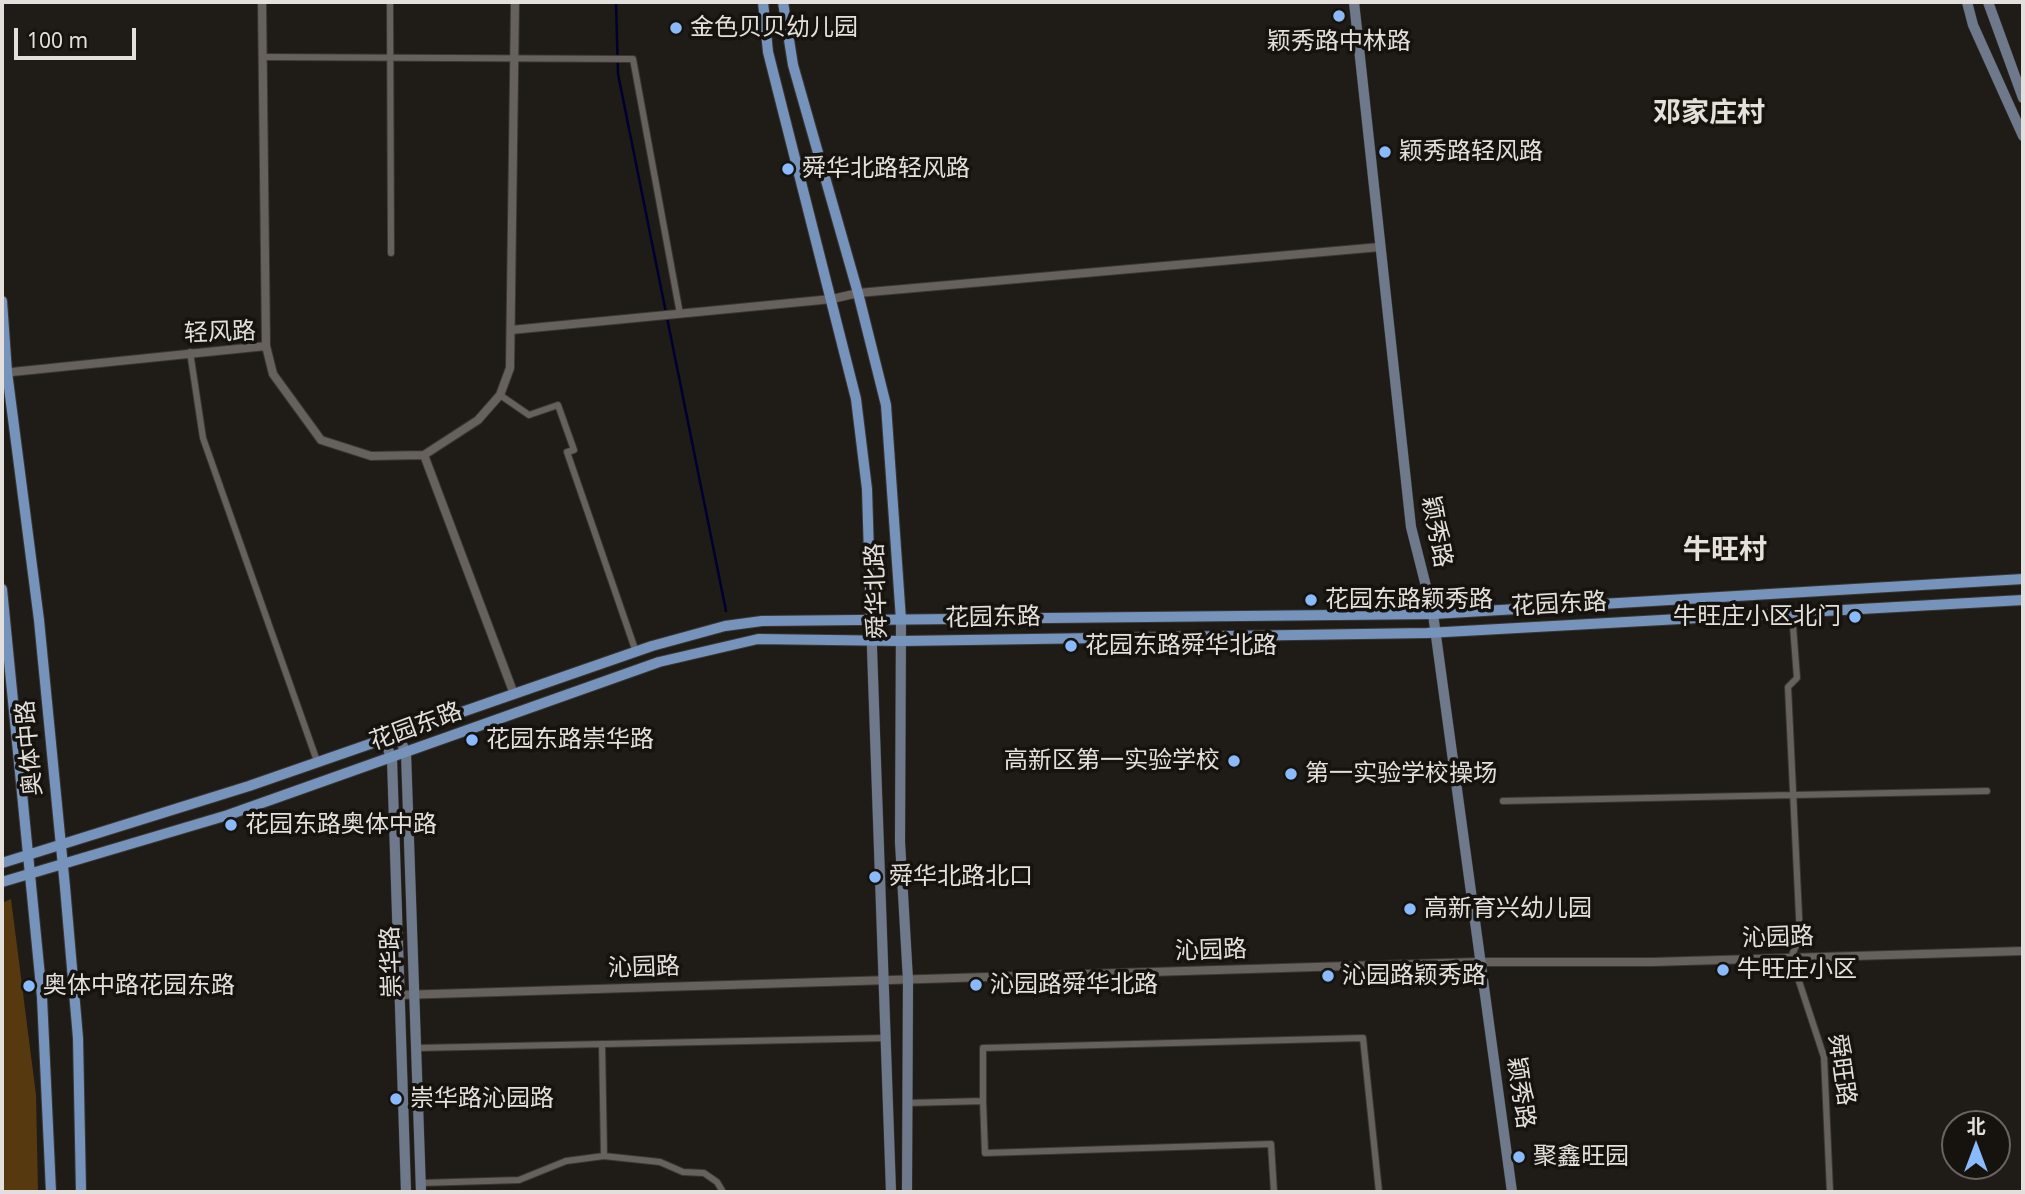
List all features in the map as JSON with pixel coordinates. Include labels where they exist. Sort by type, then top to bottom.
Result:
[{"type":"main road","name":"舜华北路","points":[[763,2],[768,52],[856,399],[867,489],[886,980],[891,1192]]},
{"type":"main road","name":"舜华北路","points":[[783,2],[793,65],[858,293],[886,405],[901,620],[900,842],[908,980],[907,1192]]},
{"type":"main road","name":"颖秀路","points":[[1354,2],[1411,527],[1436,633],[1512,1192]]},
{"type":"main road","points":[[1967,2],[1973,24],[2023,136]]},
{"type":"main road","points":[[1988,2],[2023,97]]},
{"type":"main road","name":"奥体中路","points":[[2,301],[4,372],[39,620],[63,866],[78,1038],[81,1192]]},
{"type":"main road","name":"花园东路","points":[[2,863],[317,761],[636,652],[726,626],[762,621],[1433,614],[2023,579]]},
{"type":"main road","name":"奥体中路","points":[[2,589],[29,855],[48,1083],[51,1192]]},
{"type":"main road","name":"花园东路","points":[[2,882],[228,815],[659,662],[727,644],[797,638],[901,641],[1436,633],[2023,600]]},
{"type":"main road","name":"崇华路","points":[[397,733],[406,754],[421,1188]]},
{"type":"main road","name":"崇华路","points":[[383,737],[392,759],[406,1192]]},
{"type":"street","points":[[262,2],[266,346]]},
{"type":"street","points":[[390,2],[391,253]]},
{"type":"street","points":[[514,694],[424,455],[478,420],[500,395],[510,369],[512,330],[509,221],[515,2]]},
{"type":"street","points":[[263,57],[633,59],[680,314]]},
{"type":"street","points":[[512,330],[832,299],[858,293],[1380,247]]},
{"type":"street","name":"轻风路","points":[[4,372],[266,346],[273,374],[321,440],[371,456],[424,455]]},
{"type":"street","points":[[190,352],[203,438],[317,761]]},
{"type":"street","points":[[500,395],[529,415],[558,405],[574,450],[567,452],[636,652]]},
{"type":"street","points":[[1791,957],[1800,937],[1788,687],[1797,678],[1792,613]]},
{"type":"street","points":[[1503,802],[1987,791]]},
{"type":"street","name":"沁园路","points":[[400,995],[1480,962],[1652,962],[2023,951]]},
{"type":"street","name":"舜旺路","points":[[1791,957],[1824,1057],[1830,1192]]},
{"type":"street","points":[[416,1048],[887,1038]]},
{"type":"street","points":[[1274,1192],[1271,1144],[985,1153],[983,1048],[1363,1038],[1379,1192]]},
{"type":"street","points":[[602,1044],[604,1156]]},
{"type":"street","points":[[908,1103],[983,1101]]},
{"type":"street","points":[[421,1188],[519,1180],[566,1161],[604,1156],[660,1163],[682,1172],[704,1173],[717,1182],[723,1192]]},
{"type":"shaded area","points":[[11,899],[36,1095],[38,1192],[2,1192],[2,903]]},
{"type":"waterway","points":[[616,2],[618,74],[726,611]]},
{"type":"place","name":"颖秀路中林路","points":[[1339,16]]},
{"type":"place","name":"金色贝贝幼儿园","points":[[676,28]]},
{"type":"place","name":"颖秀路轻风路","points":[[1385,152]]},
{"type":"place","name":"舜华北路轻风路","points":[[788,169]]},
{"type":"place","name":"花园东路颖秀路","points":[[1311,600]]},
{"type":"place","name":"牛旺庄小区北门","points":[[1855,617]]},
{"type":"place","name":"花园东路舜华北路","points":[[1071,646]]},
{"type":"place","name":"花园东路崇华路","points":[[472,740]]},
{"type":"place","name":"高新区第一实验学校","points":[[1234,761]]},
{"type":"place","name":"第一实验学校操场","points":[[1291,774]]},
{"type":"place","name":"花园东路奥体中路","points":[[231,825]]},
{"type":"place","name":"舜华北路北口","points":[[875,877]]},
{"type":"place","name":"高新育兴幼儿园","points":[[1410,909]]},
{"type":"place","name":"牛旺庄小区","points":[[1723,970]]},
{"type":"place","name":"沁园路颖秀路","points":[[1328,976]]},
{"type":"place","name":"沁园路舜华北路","points":[[976,985]]},
{"type":"place","name":"奥体中路花园东路","points":[[29,986]]},
{"type":"place","name":"崇华路沁园路","points":[[396,1099]]},
{"type":"place","name":"聚鑫旺园","points":[[1519,1157]]},
{"type":"district","name":"邓家庄村","points":[[1709,114]]},
{"type":"district","name":"牛旺村","points":[[1725,551]]}]
